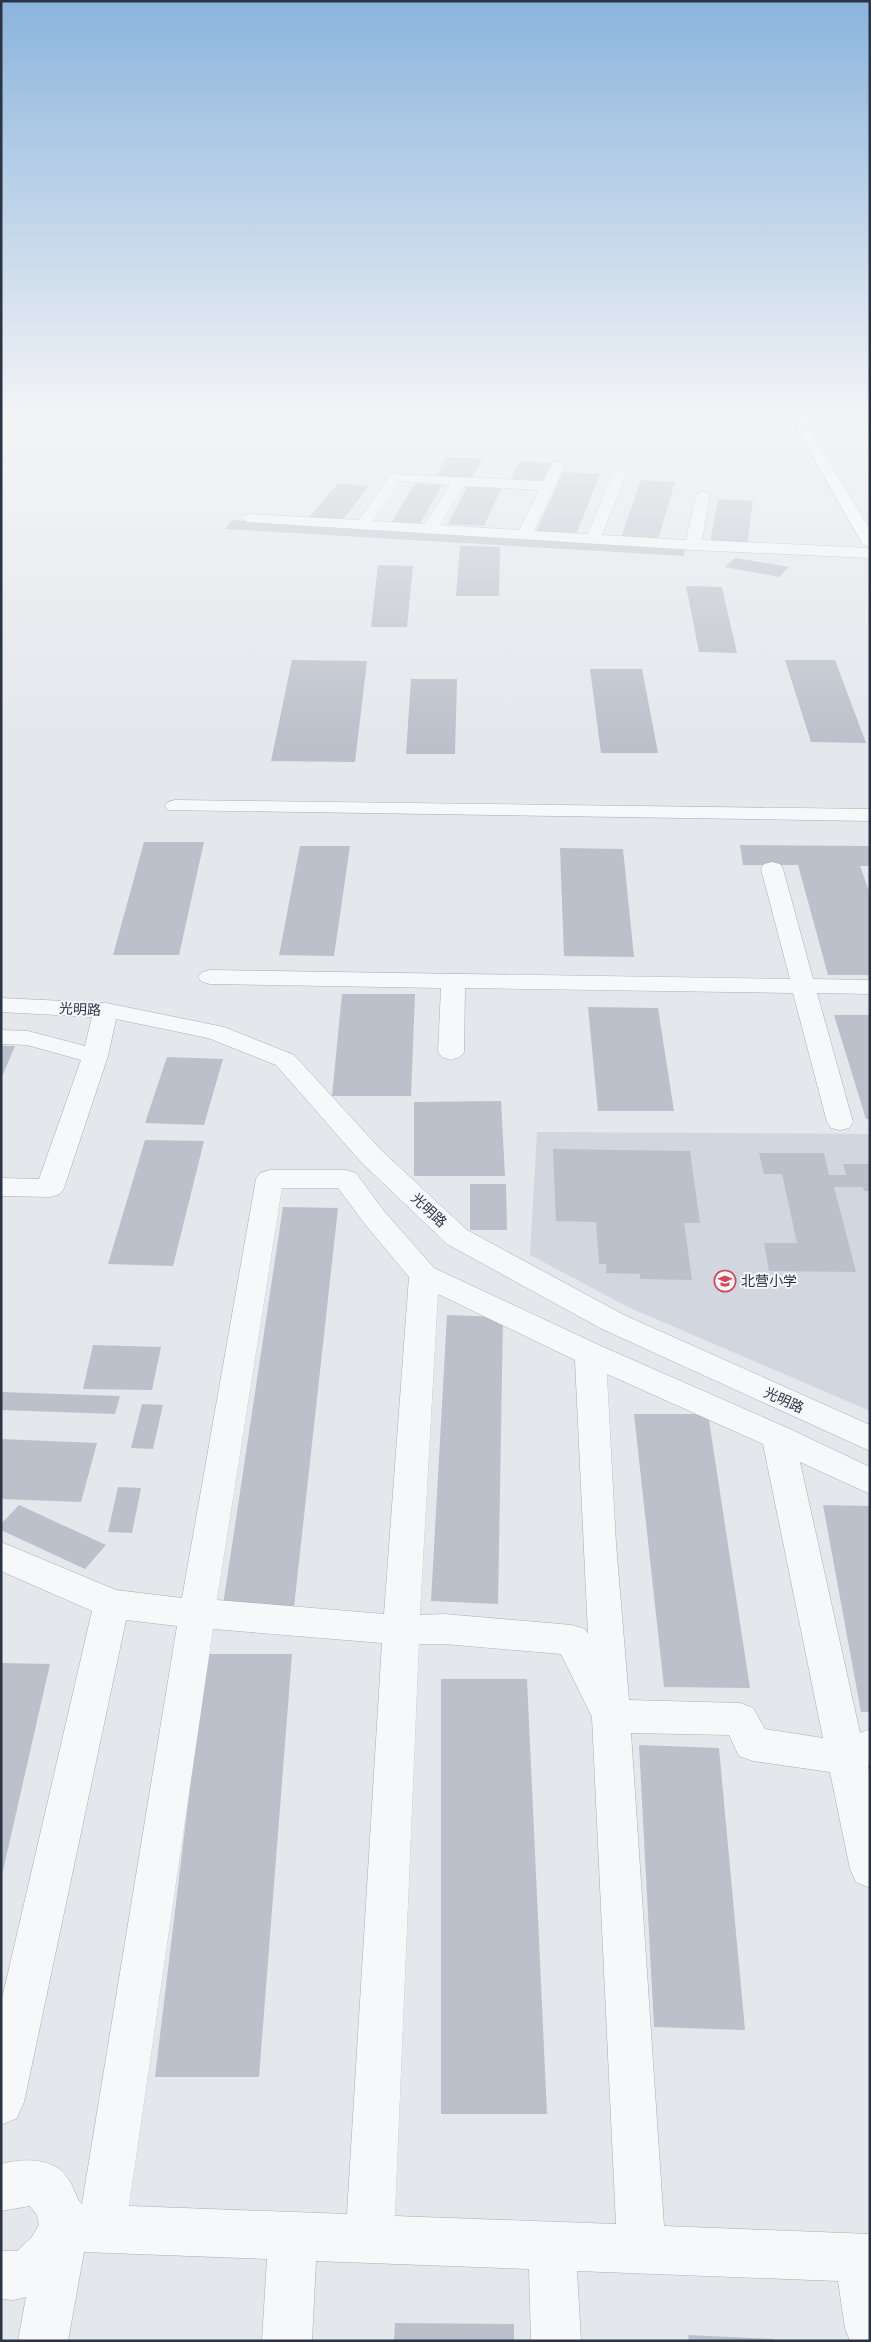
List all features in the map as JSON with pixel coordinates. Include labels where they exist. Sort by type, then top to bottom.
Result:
[{"type":"main road","points":[[858,524],[869,544]]},
{"type":"street","points":[[351,524],[694,545],[869,544]]},
{"type":"street","points":[[430,529],[433,524]]},
{"type":"street","points":[[524,535],[529,524]]},
{"type":"street","points":[[593,539],[599,524]]},
{"type":"street","points":[[694,545],[698,524]]},
{"type":"street","points":[[175,806],[870,815]]},
{"type":"street","points":[[772,869],[840,1122]]},
{"type":"street","points":[[210,977],[870,987]]},
{"type":"street","points":[[451,1052],[454,981]]},
{"type":"street","name":"光明路","points":[[1,1005],[106,1010],[215,1032],[285,1060],[371,1156],[457,1237],[613,1322],[870,1439]]},
{"type":"street","points":[[1,1187],[50,1188],[95,1056],[106,1010]]},
{"type":"street","points":[[1,1037],[28,1038],[95,1056]]},
{"type":"street","points":[[43,2341],[83,2227],[197,1614],[270,1179],[346,1179],[374,1217],[424,1275],[590,1354],[778,1437],[870,1482]]},
{"type":"street","points":[[370,2238],[401,1630],[424,1275]]},
{"type":"street","points":[[590,1354],[599,1544],[611,1716],[641,2249]]},
{"type":"street","points":[[778,1437],[858,1752],[870,1869]]},
{"type":"street","points":[[1,1556],[112,1604],[197,1614],[249,1616],[401,1630],[444,1629],[572,1640],[611,1716]]},
{"type":"street","points":[[1,2102],[112,1604]]},
{"type":"street","points":[[611,1716],[740,1719],[753,1744],[858,1752]]},
{"type":"street","points":[[1,2188],[19,2182],[36,2183],[50,2191],[59,2204],[83,2227]]},
{"type":"street","points":[[1,2276],[8,2277],[28,2273],[45,2261],[58,2242],[83,2227],[865,2258],[870,2328]]},
{"type":"street","points":[[286,2341],[293,2235]]},
{"type":"street","points":[[552,2246],[556,2341]]},
{"type":"shaded area","name":"北营小学","points":[[537,1132],[870,1134],[870,1411],[628,1307],[530,1255]]},
{"type":"building","points":[[229,524],[304,524],[685,547],[684,556],[225,529]]},
{"type":"building","points":[[390,524],[420,524],[418,527]]},
{"type":"building","points":[[453,524],[485,524],[484,526]]},
{"type":"building","points":[[539,524],[580,524],[576,535],[536,532]]},
{"type":"building","points":[[625,524],[663,524],[658,540],[621,537]]},
{"type":"building","points":[[713,524],[750,524],[747,545],[710,542]]},
{"type":"building","points":[[460,546],[500,547],[499,596],[456,596]]},
{"type":"building","points":[[735,558],[789,567],[779,577],[725,567]]},
{"type":"building","points":[[378,565],[413,566],[407,627],[371,627]]},
{"type":"building","points":[[686,586],[722,587],[737,653],[699,652]]},
{"type":"building","points":[[292,660],[367,661],[355,762],[271,761]]},
{"type":"building","points":[[785,660],[835,660],[866,743],[811,742]]},
{"type":"building","points":[[590,669],[642,669],[658,753],[601,753]]},
{"type":"building","points":[[411,679],[457,679],[455,754],[406,754]]},
{"type":"building","points":[[144,842],[204,842],[179,955],[113,955]]},
{"type":"building","points":[[740,845],[870,846],[870,866],[860,866],[870,894],[870,975],[828,975],[798,865],[743,865]]},
{"type":"building","points":[[300,846],[350,846],[334,956],[279,955]]},
{"type":"building","points":[[560,848],[623,849],[634,957],[564,956]]},
{"type":"building","points":[[342,994],[415,994],[411,1096],[332,1096]]},
{"type":"building","points":[[588,1007],[658,1008],[674,1111],[598,1111]]},
{"type":"building","points":[[834,1015],[870,1015],[870,1119],[866,1119]]},
{"type":"building","points":[[1,1046],[15,1046],[1,1079]]},
{"type":"building","points":[[167,1057],[223,1059],[204,1125],[145,1123]]},
{"type":"building","points":[[501,1101],[505,1176],[414,1176],[414,1102]]},
{"type":"building","points":[[145,1140],[204,1141],[173,1266],[108,1264]]},
{"type":"building","points":[[553,1149],[690,1151],[700,1223],[684,1223],[692,1280],[640,1279],[640,1274],[606,1273],[606,1264],[599,1264],[596,1222],[556,1221]]},
{"type":"building","points":[[759,1153],[824,1153],[829,1175],[846,1175],[843,1164],[870,1164],[870,1191],[864,1191],[863,1187],[834,1187],[856,1272],[769,1271],[764,1243],[797,1243],[782,1174],[764,1174]]},
{"type":"building","points":[[470,1184],[506,1184],[507,1230],[470,1230]]},
{"type":"building","points":[[283,1207],[338,1208],[294,1607],[223,1605]]},
{"type":"building","points":[[447,1315],[503,1317],[498,1604],[431,1601]]},
{"type":"building","points":[[93,1345],[161,1347],[152,1390],[83,1389]]},
{"type":"building","points":[[1,1392],[120,1396],[115,1414],[1,1410]]},
{"type":"building","points":[[142,1404],[163,1405],[153,1449],[131,1448]]},
{"type":"building","points":[[634,1414],[708,1414],[750,1688],[664,1687]]},
{"type":"building","points":[[1,1439],[97,1443],[81,1502],[1,1499]]},
{"type":"building","points":[[118,1487],[141,1488],[132,1533],[108,1532]]},
{"type":"building","points":[[19,1505],[106,1545],[85,1569],[1,1530],[1,1524]]},
{"type":"building","points":[[823,1505],[870,1506],[870,1712],[861,1712]]},
{"type":"building","points":[[206,1654],[292,1654],[259,2077],[155,2077]]},
{"type":"building","points":[[1,1663],[50,1664],[2,1875],[1,1875]]},
{"type":"building","points":[[441,1679],[527,1679],[547,2114],[441,2114]]},
{"type":"building","points":[[639,1745],[719,1748],[745,2030],[654,2027]]},
{"type":"building","points":[[395,2323],[514,2324],[514,2341],[394,2341]]},
{"type":"building","points":[[688,2335],[774,2339],[774,2341],[689,2341]]},
{"type":"place","name":"北营小学","points":[[725,1281]]}]
